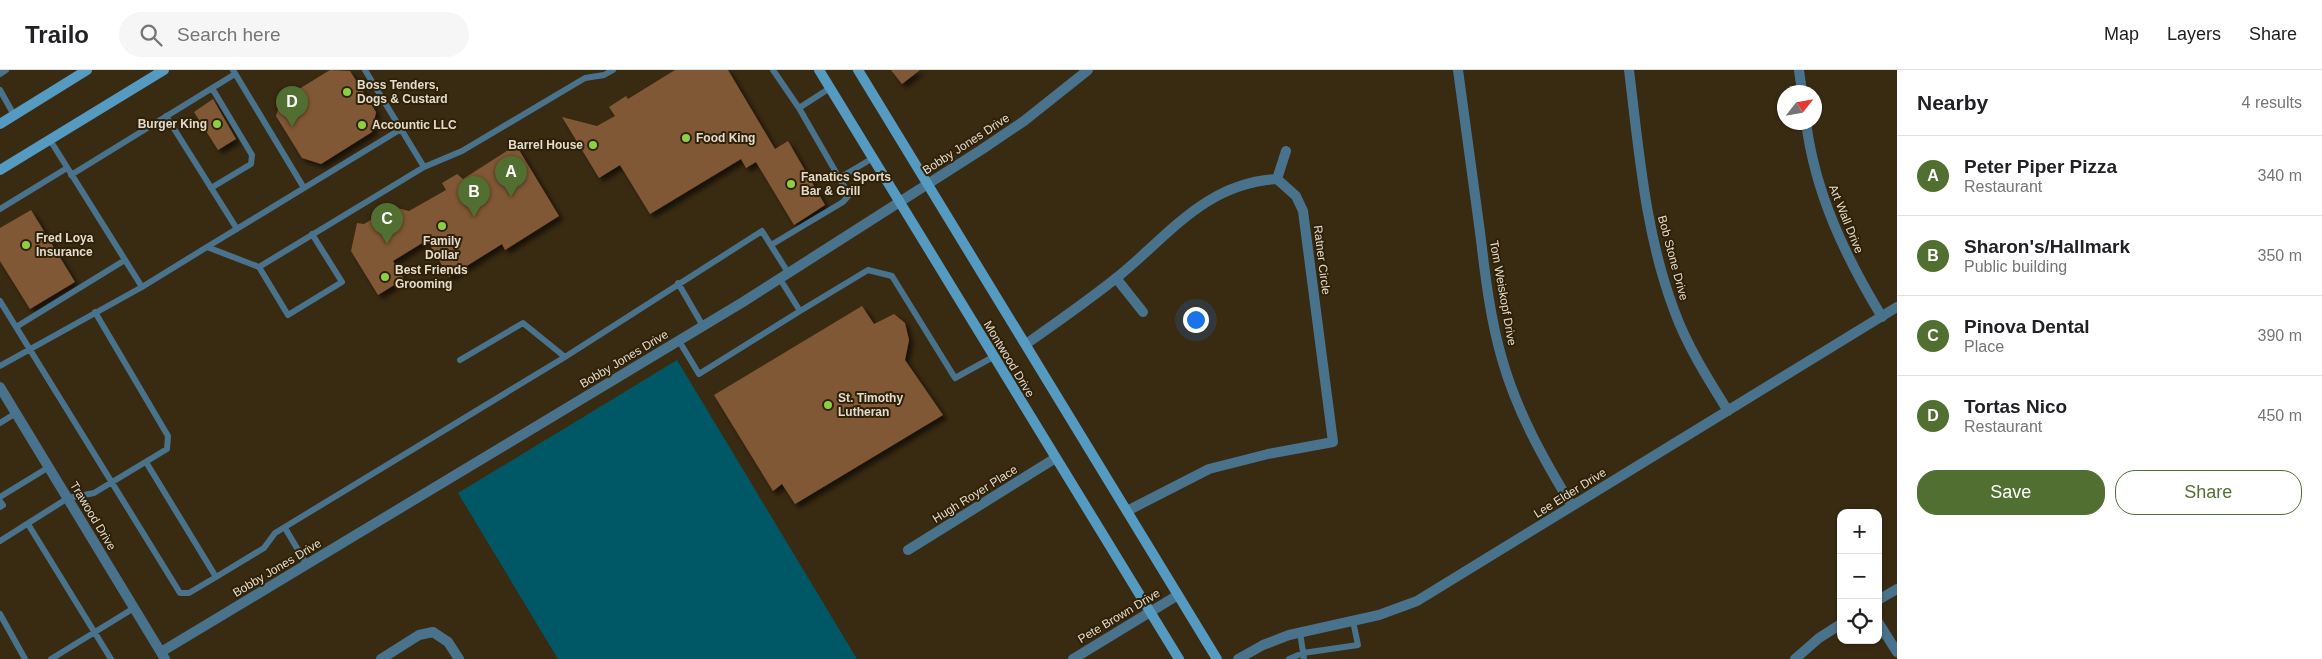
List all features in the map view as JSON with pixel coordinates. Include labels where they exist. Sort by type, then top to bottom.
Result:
[{"type":"main road","points":[[0,124],[87,70]]},
{"type":"main road","points":[[0,170],[164,70]]},
{"type":"main road","name":"Montwood Drive","points":[[818,70],[1054,459],[1179,659]]},
{"type":"main road","name":"Montwood Drive","points":[[858,70],[1217,659]]},
{"type":"street","name":"Bobby Jones Drive","points":[[163,656],[307,565],[703,326],[900,203],[1024,121],[1088,70]]},
{"type":"street","name":"Tom Weiskopf Drive","points":[[1458,70],[1487,285],[1502,359],[1515,397],[1533,439],[1572,506]]},
{"type":"street","name":"Bob Stone Drive","points":[[1628,70],[1646,204],[1663,279],[1694,355],[1728,411]]},
{"type":"street","points":[[1799,70],[1801,85]]},
{"type":"street","name":"Art Wall Drive","points":[[1808,130],[1816,175],[1825,205],[1846,255],[1882,317]]},
{"type":"street","points":[[1026,344],[1116,278],[1183,219],[1213,196],[1258,180],[1277,178],[1286,150]]},
{"type":"street","name":"Ratner Circle","points":[[1127,511],[1209,469],[1268,454],[1333,442],[1303,211],[1296,196],[1277,178]]},
{"type":"street","points":[[1116,278],[1143,312]]},
{"type":"street","name":"Lee Elder Drive","points":[[1238,659],[1263,645],[1300,632],[1353,622],[1417,601],[1897,307]]},
{"type":"street","name":"Trawood Drive","points":[[0,387],[163,656]]},
{"type":"street","name":"Hugh Royer Place","points":[[908,550],[1054,459]]},
{"type":"street","points":[[1880,599],[1897,588]]},
{"type":"street","name":"Pete Brown Drive","points":[[1073,659],[1178,595]]},
{"type":"street","points":[[1795,659],[1819,638],[1837,627]]},
{"type":"street","points":[[1882,628],[1897,652]]},
{"type":"street","points":[[381,659],[419,635],[433,632],[448,642],[459,659]]},
{"type":"lane","points":[[0,74],[6,70]]},
{"type":"lane","points":[[365,70],[424,167]]},
{"type":"lane","points":[[259,267],[424,167],[462,151],[585,78],[604,75],[613,70]]},
{"type":"lane","points":[[771,245],[843,202],[849,195],[841,177],[799,108],[773,70]]},
{"type":"lane","points":[[0,209],[166,116],[234,72],[304,188]]},
{"type":"lane","points":[[211,188],[251,164],[252,155],[212,88]]},
{"type":"lane","points":[[799,108],[830,88]]},
{"type":"lane","points":[[0,90],[14,115]]},
{"type":"lane","points":[[166,116],[237,229]]},
{"type":"lane","points":[[0,366],[29,348],[142,287],[401,129]]},
{"type":"lane","points":[[50,140],[142,287]]},
{"type":"lane","points":[[841,177],[872,158]]},
{"type":"lane","points":[[0,301],[180,593],[188,593],[264,548],[275,533],[565,357],[762,231],[771,245],[800,311]]},
{"type":"lane","points":[[208,247],[259,267],[288,315],[342,282],[312,234]]},
{"type":"lane","points":[[16,326],[124,260]]},
{"type":"lane","points":[[679,340],[699,374],[868,270],[892,276],[955,378],[993,357]]},
{"type":"lane","points":[[678,283],[703,326]]},
{"type":"lane","points":[[0,541],[68,498],[94,493],[167,449],[168,436],[95,312]]},
{"type":"lane","points":[[460,360],[523,323],[565,357]]},
{"type":"lane","points":[[0,423],[16,413]]},
{"type":"lane","points":[[146,462],[216,577]]},
{"type":"lane","points":[[0,497],[48,467]]},
{"type":"lane","points":[[0,501],[3,505],[0,507]]},
{"type":"lane","points":[[28,524],[111,659]]},
{"type":"lane","points":[[285,528],[307,565]]},
{"type":"lane","points":[[51,659],[134,608]]},
{"type":"lane","points":[[0,614],[25,659]]},
{"type":"lane","points":[[1289,659],[1358,645],[1353,622]]},
{"type":"lane","points":[[1300,632],[1304,656]]},
{"type":"water","points":[[677,360],[857,659],[558,659],[458,493]]},
{"type":"building","points":[[330,70],[350,71],[376,112],[372,132],[321,164],[302,158],[276,116],[281,100]]},
{"type":"building","name":"Food King","points":[[675,70],[728,70],[775,149],[788,141],[825,205],[794,225],[756,162],[746,168],[741,159],[650,214],[620,165],[599,178],[562,117],[597,126],[615,116],[609,107],[626,96],[628,99]]},
{"type":"building","points":[[891,70],[920,70],[902,84]]},
{"type":"building","name":"Burger King","points":[[213,99],[236,139],[218,150],[194,112]]},
{"type":"building","points":[[516,145],[559,216],[505,250],[502,244],[449,277],[427,240],[393,261],[404,279],[378,295],[351,251],[357,223],[364,224],[393,207],[409,211],[446,190],[442,183],[457,174],[463,179]]},
{"type":"building","name":"Fred Loya Insurance","points":[[31,210],[75,282],[30,309],[0,261],[0,228]]},
{"type":"building","name":"St. Timothy Lutheran","points":[[862,306],[874,324],[894,314],[905,323],[909,340],[905,360],[943,415],[795,504],[782,484],[773,491],[714,395]]},
{"type":"place","name":"Boss Tenders, Dogs & Custard","points":[[347,92]]},
{"type":"place","name":"Burger King","points":[[217,124]]},
{"type":"place","name":"Accountic LLC","points":[[362,125]]},
{"type":"place","name":"Tortas Nico","points":[[292,127]]},
{"type":"place","name":"Food King","points":[[686,138]]},
{"type":"place","name":"Barrel House","points":[[593,145]]},
{"type":"place","name":"Fanatics Sports Bar & Grill","points":[[791,184]]},
{"type":"place","name":"Peter Piper Pizza","points":[[511,197]]},
{"type":"place","name":"Sharon's/Hallmark","points":[[474,217]]},
{"type":"place","name":"Family Dollar","points":[[442,226]]},
{"type":"place","name":"Pinova Dental","points":[[387,244]]},
{"type":"place","name":"Fred Loya Insurance","points":[[26,245]]},
{"type":"place","name":"Best Friends Grooming","points":[[385,277]]},
{"type":"place","name":"St. Timothy Lutheran","points":[[828,405]]}]
